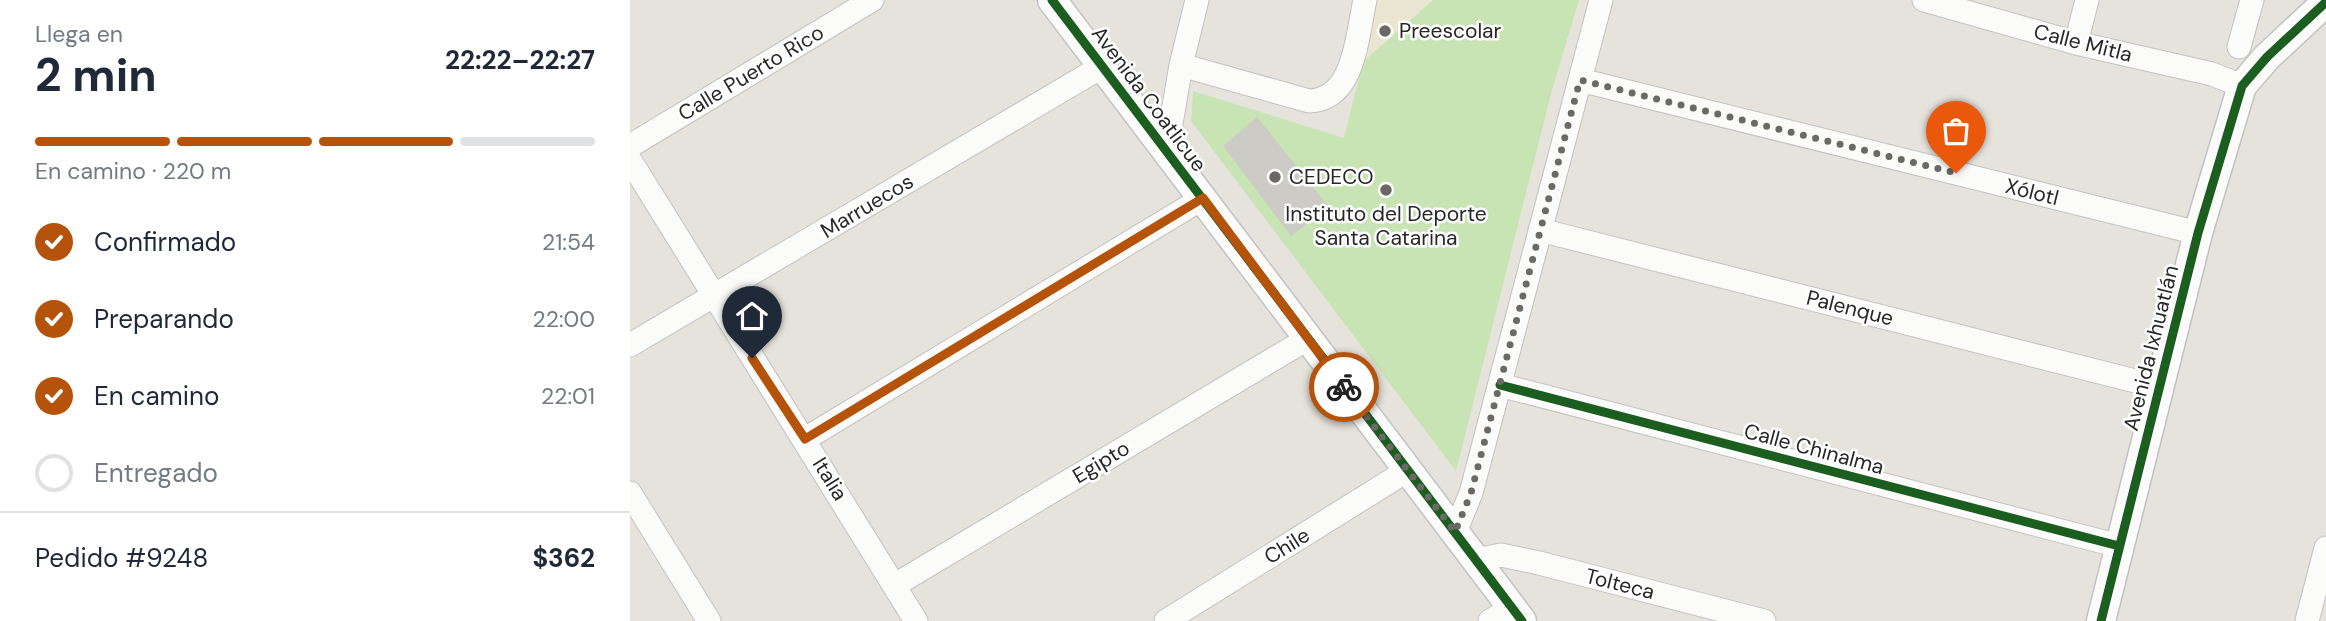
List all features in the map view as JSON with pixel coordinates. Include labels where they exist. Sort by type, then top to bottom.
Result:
[{"type":"street","name":"Calle Puerto Rico","points":[[630,146],[872,0]]},
{"type":"street","name":"Avenida Coatlicue","points":[[1052,0],[1476,560],[1508,617]]},
{"type":"street","points":[[1166,153],[1181,65],[1197,0]]},
{"type":"street","points":[[1181,65],[1309,101],[1328,98],[1341,86],[1348,71],[1365,0]]},
{"type":"street","points":[[1455,532],[1471,493],[1601,0]]},
{"type":"street","name":"Calle Mitla","points":[[1925,0],[2076,43],[2212,74],[2242,86]]},
{"type":"street","points":[[2076,43],[2087,0]]},
{"type":"street","points":[[2239,47],[2252,0]]},
{"type":"street","points":[[2242,86],[2267,57],[2323,10]]},
{"type":"street","name":"Marruecos","points":[[630,345],[1103,66]]},
{"type":"street","name":"Xólotl","points":[[1580,80],[2198,233]]},
{"type":"street","name":"Avenida Ixhuatlán","points":[[2101,621],[2198,233],[2242,86]]},
{"type":"street","name":"Italia","points":[[630,160],[713,298],[805,439],[916,621]]},
{"type":"street","points":[[805,439],[1203,198]]},
{"type":"street","name":"Palenque","points":[[1540,230],[2159,387]]},
{"type":"street","name":"Egipto","points":[[895,585],[1307,339]]},
{"type":"street","name":"Calle Chinalma","points":[[1500,385],[2119,546]]},
{"type":"street","name":"Chile","points":[[1166,621],[1408,470]]},
{"type":"street","points":[[630,493],[709,621]]},
{"type":"street","points":[[2307,621],[2326,548]]},
{"type":"street","name":"Tolteca","points":[[1476,560],[1501,555],[1539,563],[1764,621]]},
{"type":"shaded area","name":"Preescolar","points":[[1378,0],[1433,0],[1363,62]]},
{"type":"green space","name":"Instituto del Deporte Santa Catarina","points":[[1433,0],[1579,0],[1552,90],[1456,471],[1191,121],[1193,91],[1344,138],[1363,62]]},
{"type":"building","name":"CEDECO","points":[[1257,117],[1329,207],[1291,236],[1223,146]]},
{"type":"cycle path","points":[[1052,0],[1522,621]]},
{"type":"cycle path","points":[[2101,621],[2198,233],[2242,86],[2267,57],[2326,2]]},
{"type":"cycle path","points":[[1500,385],[2119,546]]},
{"type":"way so far","points":[[1344,387],[1455,532],[1471,493],[1580,80],[1956,173]]},
{"type":"place","name":"Preescolar","points":[[1385,31]]},
{"type":"place","name":"CEDECO","points":[[1275,177]]},
{"type":"place","name":"Instituto del Deporte Santa Catarina","points":[[1386,190]]},
{"type":"route","points":[[752,358],[805,439],[1203,198],[1344,387]]}]
